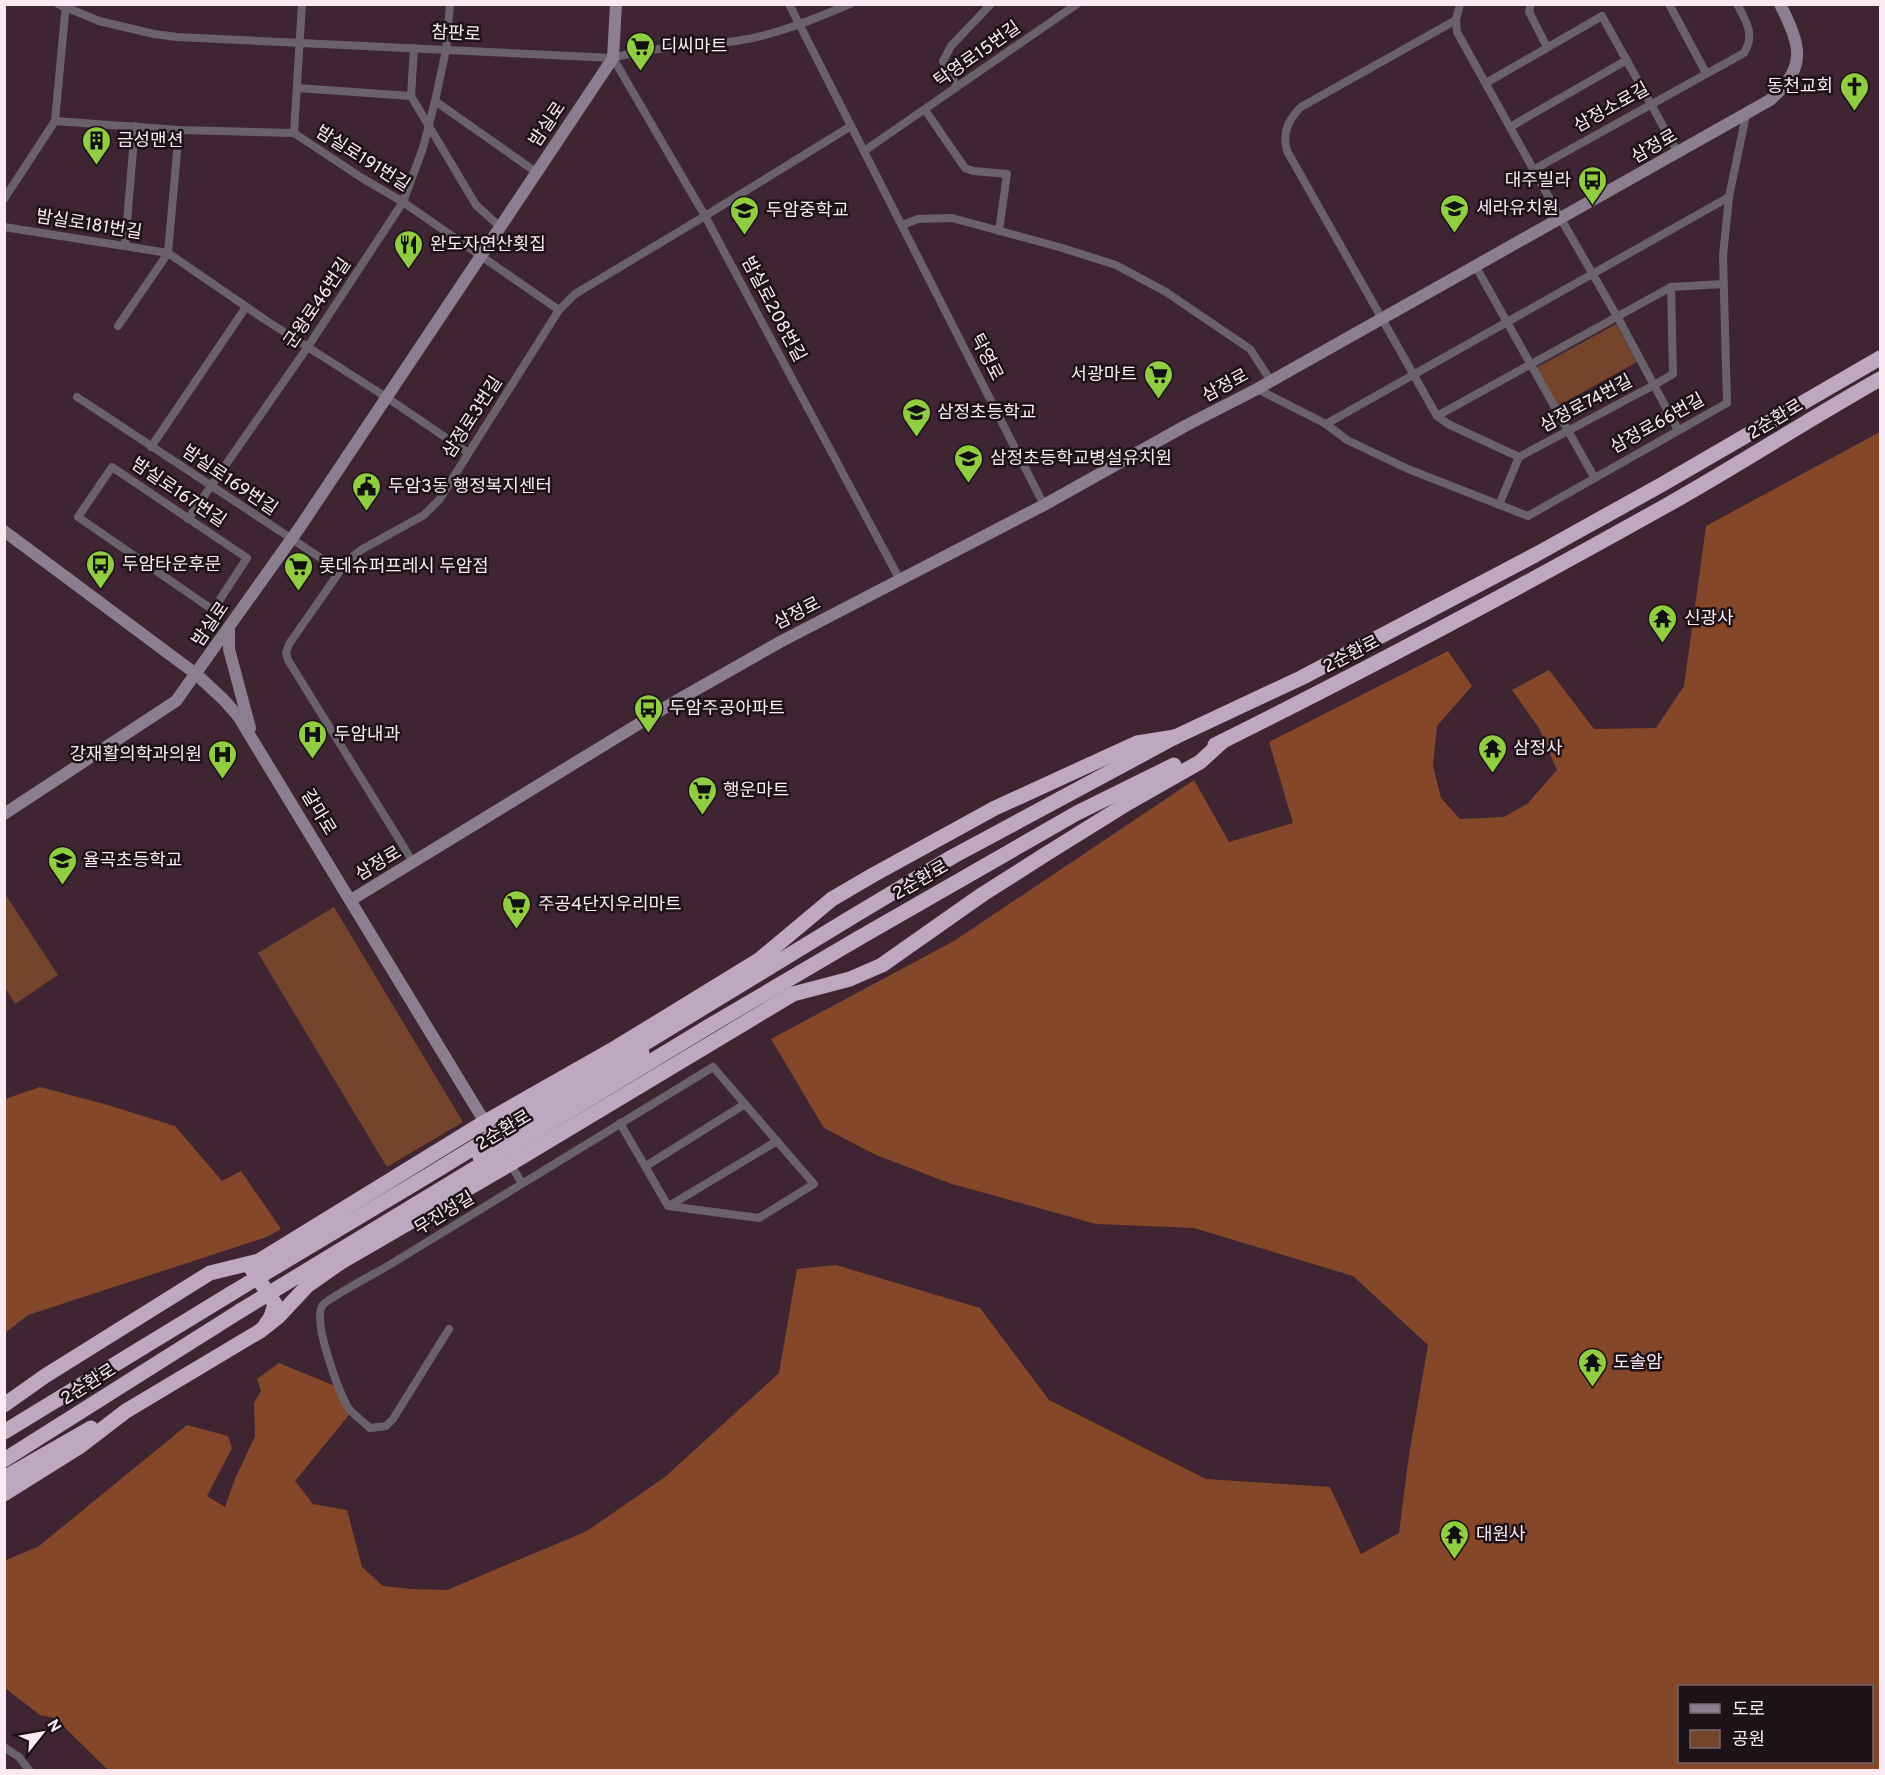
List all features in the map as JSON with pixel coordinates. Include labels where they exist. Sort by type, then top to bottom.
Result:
[{"type":"highway","name":"2순환로","points":[[4,1432],[952,857],[1175,737],[1301,678],[1453,598],[1652,490],[1881,358]]},
{"type":"highway","name":"2순환로","points":[[4,1460],[240,1311],[711,1025],[859,938],[1077,813],[1461,619],[1671,503],[1881,379]]},
{"type":"highway","points":[[4,1405],[45,1376],[210,1274],[259,1261],[485,1122],[617,1047],[766,955],[832,899],[995,808],[1137,743],[1175,737]]},
{"type":"highway","points":[[4,1494],[79,1447],[126,1411],[260,1331],[292,1304],[308,1285],[363,1249],[510,1164],[793,994],[850,979],[882,965],[1037,859],[1200,762],[1223,741]]},
{"type":"highway","points":[[787,938],[789,948],[798,965],[810,979],[824,985]]},
{"type":"highway","points":[[292,1304],[304,1280],[317,1263],[355,1235],[716,1005],[766,955]]},
{"type":"highway","points":[[584,1090],[617,1047]]},
{"type":"highway","points":[[508,1109],[551,1108],[561,1105]]},
{"type":"highway","points":[[363,1249],[410,1201]]},
{"type":"highway","points":[[247,1264],[275,1304],[272,1317],[260,1331]]},
{"type":"highway","points":[[4,1478],[112,1415],[126,1411]]},
{"type":"street","points":[[294,134],[303,4]]},
{"type":"street","name":"군왕로46번길","points":[[188,519],[307,348],[403,202],[423,148],[435,101],[446,50],[450,4]]},
{"type":"street","points":[[613,58],[616,4]]},
{"type":"street","name":"탁영로","points":[[789,4],[1044,505]]},
{"type":"street","name":"참판로","points":[[63,5],[99,21],[154,34],[613,58],[636,51],[735,41],[766,35],[799,25],[850,4]]},
{"type":"street","points":[[957,87],[943,61],[951,46],[990,4]]},
{"type":"street","name":"탁영로15번길","points":[[864,151],[1077,4]]},
{"type":"street","points":[[1460,4],[1456,20],[1457,32],[1618,318],[1678,430]]},
{"type":"street","points":[[1531,4],[1529,12],[1547,47]]},
{"type":"street","points":[[1669,4],[1706,74]]},
{"type":"street","name":"삼정소로길","points":[[1533,170],[1744,53],[1750,31],[1737,4]]},
{"type":"street","name":"삼정로","points":[[351,900],[676,700],[780,642],[1044,505],[1185,426],[1257,389],[1746,115],[1777,94],[1797,60],[1799,52],[1796,38],[1780,4]]},
{"type":"street","points":[[4,199],[55,122],[63,5]]},
{"type":"street","points":[[1486,83],[1602,16],[1678,153]]},
{"type":"street","points":[[1456,20],[1309,102],[1296,112],[1287,127],[1285,143],[1287,151],[1437,416],[1448,424],[1520,457],[1499,505]]},
{"type":"street","points":[[414,48],[411,96],[476,205],[499,226]]},
{"type":"street","name":"밤실로","points":[[4,814],[176,701],[291,540],[613,58]]},
{"type":"street","name":"밤실로208번길","points":[[613,58],[705,216],[900,580]]},
{"type":"street","points":[[1510,127],[1627,60]]},
{"type":"street","points":[[297,88],[411,96]]},
{"type":"street","points":[[435,101],[536,172]]},
{"type":"street","name":"탁영로15번길","points":[[925,110],[965,168],[973,171],[1007,174],[999,231]]},
{"type":"street","name":"삼정로66번길","points":[[1257,389],[1326,424],[1347,440],[1408,469],[1528,516],[1727,403],[1723,256],[1729,197],[1746,115]]},
{"type":"street","name":"밤실로191번길","points":[[55,122],[294,134],[403,202],[480,255]]},
{"type":"street","points":[[125,246],[135,126]]},
{"type":"street","name":"삼정로3번길","points":[[413,862],[288,660],[286,653],[289,644],[347,561],[361,550],[409,524],[429,510],[446,490],[467,452],[559,310],[575,294],[851,126]]},
{"type":"street","name":"밤실로181번길","points":[[118,326],[168,253],[179,130]]},
{"type":"street","points":[[1326,424],[1729,197]]},
{"type":"street","points":[[902,225],[918,219],[952,218],[999,231]]},
{"type":"street","name":"밤실로181번길","points":[[4,227],[168,253],[307,348],[386,397]]},
{"type":"street","name":"삼정로","points":[[999,231],[1116,265],[1166,292],[1250,349],[1271,381]]},
{"type":"street","points":[[480,255],[559,310]]},
{"type":"street","points":[[1476,267],[1594,477]]},
{"type":"street","points":[[1437,416],[1671,287],[1723,284]]},
{"type":"street","name":"삼정로74번길","points":[[1520,457],[1673,374],[1671,287]]},
{"type":"street","points":[[151,447],[246,307]]},
{"type":"street","name":"밤실로169번길","points":[[76,397],[339,570]]},
{"type":"street","points":[[386,397],[467,452]]},
{"type":"street","name":"밤실로167번길","points":[[78,518],[112,467],[247,558]]},
{"type":"street","name":"밤실로","points":[[78,518],[213,610],[247,558]]},
{"type":"street","name":"갈마로","points":[[4,531],[196,674],[224,700],[252,738],[522,1183]]},
{"type":"street","points":[[229,627],[229,649],[252,738]]},
{"type":"street","name":"무진성길","points":[[449,1329],[393,1419],[386,1426],[370,1428],[348,1407],[327,1355],[319,1318],[321,1307],[327,1300],[461,1222],[713,1067],[814,1184],[759,1218],[668,1206]]},
{"type":"street","points":[[646,1166],[745,1104]]},
{"type":"street","points":[[620,1123],[668,1206],[777,1141]]},
{"type":"street","points":[[4,1747],[19,1757],[29,1770]]},
{"type":"green space","points":[[1616,324],[1637,362],[1556,407],[1534,369]]},
{"type":"green space","points":[[5,894],[58,975],[15,1004],[5,987]]},
{"type":"green space","points":[[334,907],[463,1122],[387,1167],[258,953]]},
{"type":"shaded area","points":[[1880,432],[1880,1770],[108,1770],[55,1718],[40,1715],[5,1688],[4,1561],[39,1546],[187,1425],[228,1436],[232,1448],[207,1496],[225,1507],[255,1436],[254,1403],[261,1391],[257,1379],[279,1363],[335,1386],[349,1415],[295,1481],[313,1504],[347,1510],[362,1567],[383,1586],[447,1590],[587,1531],[665,1477],[779,1373],[797,1269],[836,1265],[980,1308],[1049,1400],[1206,1479],[1330,1487],[1361,1554],[1399,1533],[1409,1455],[1428,1345],[1353,1276],[1194,1228],[1096,1224],[952,1184],[876,1155],[824,1128],[771,1039],[954,941],[1194,780],[1229,842],[1293,823],[1269,742],[1448,651],[1472,686],[1437,726],[1433,766],[1441,798],[1460,819],[1504,817],[1527,804],[1557,770],[1539,728],[1512,690],[1549,670],[1594,729],[1656,728],[1684,686],[1706,526]]},
{"type":"shaded area","points":[[40,1087],[175,1126],[222,1181],[241,1171],[281,1229],[267,1237],[28,1315],[5,1333],[5,1099]]},
{"type":"place","name":"디씨마트","points":[[640,72]]},
{"type":"place","name":"동천교회","points":[[1854,112]]},
{"type":"place","name":"금성맨션","points":[[96,166]]},
{"type":"place","name":"대주빌라","points":[[1592,206]]},
{"type":"place","name":"세라유치원","points":[[1455,234]]},
{"type":"place","name":"두암중학교","points":[[745,236]]},
{"type":"place","name":"완도자연산횟집","points":[[409,270]]},
{"type":"place","name":"서광마트","points":[[1158,400]]},
{"type":"place","name":"삼정초등학교","points":[[916,438]]},
{"type":"place","name":"삼정초등학교병설유치원","points":[[969,484]]},
{"type":"place","name":"두암3동 행정복지센터","points":[[367,512]]},
{"type":"place","name":"두암타운후문","points":[[101,590]]},
{"type":"place","name":"롯데슈퍼프레시 두암점","points":[[298,592]]},
{"type":"place","name":"신광사","points":[[1663,644]]},
{"type":"place","name":"두암주공아파트","points":[[648,734]]},
{"type":"place","name":"두암내과","points":[[313,760]]},
{"type":"place","name":"삼정사","points":[[1492,774]]},
{"type":"place","name":"강재활의학과의원","points":[[223,780]]},
{"type":"place","name":"행운마트","points":[[702,816]]},
{"type":"place","name":"율곡초등학교","points":[[62,886]]},
{"type":"place","name":"주공4단지우리마트","points":[[517,930]]},
{"type":"place","name":"도솔암","points":[[1592,1388]]},
{"type":"place","name":"대원사","points":[[1455,1560]]}]
